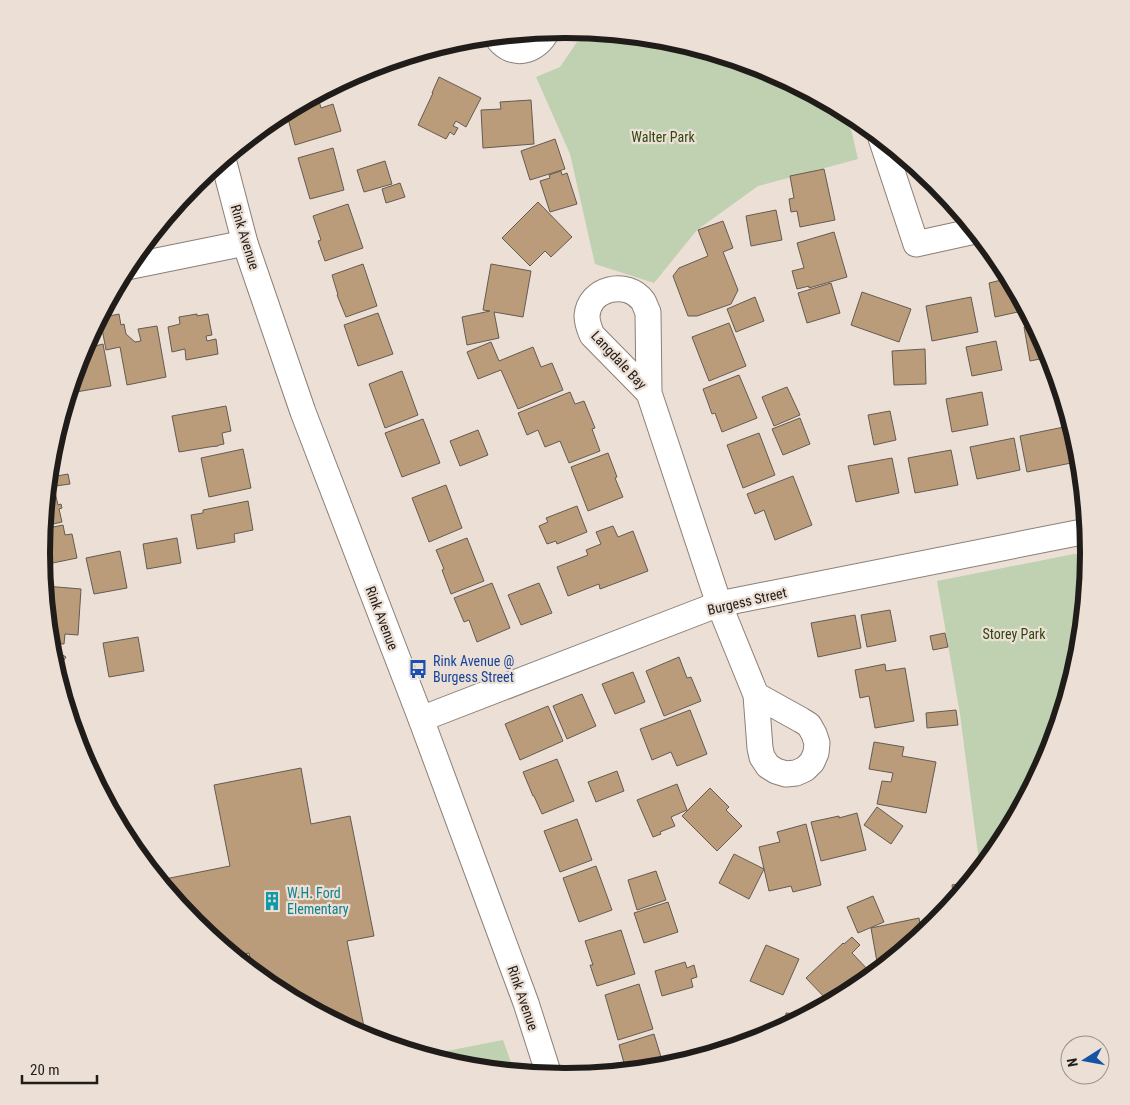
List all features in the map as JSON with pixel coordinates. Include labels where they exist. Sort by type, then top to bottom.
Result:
[{"type":"street","points":[[500,42],[517,50],[526,50],[536,46],[544,39]]},
{"type":"street","points":[[886,149],[916,244],[968,232]]},
{"type":"street","name":"Rink Avenue","points":[[225,165],[246,243],[304,412],[421,719],[526,1003],[546,1067]]},
{"type":"street","points":[[138,265],[246,243]]},
{"type":"street","name":"Langdale Bay","points":[[649,392],[720,604],[756,695]]},
{"type":"street","name":"Burgess Street","points":[[421,719],[720,604],[1079,533]]},
{"type":"green space","name":"Walter Park","points":[[599,39],[665,47],[731,65],[762,77],[822,106],[850,123],[858,159],[758,186],[697,230],[654,283],[595,264],[570,154],[536,77],[560,67],[577,42]]},
{"type":"green space","name":"Storey Park","points":[[1080,553],[1076,620],[1070,653],[1053,718],[1027,780],[1011,810],[979,859],[960,714],[937,581]]},
{"type":"green space","points":[[503,1040],[512,1064],[465,1058],[441,1052]]},
{"type":"building","points":[[439,77],[481,98],[466,127],[456,121],[453,126],[458,128],[454,135],[450,132],[446,139],[418,125]]},
{"type":"building","points":[[319,100],[321,108],[333,104],[341,131],[295,145],[288,118]]},
{"type":"building","points":[[531,100],[534,144],[483,148],[481,110],[501,109],[500,102]]},
{"type":"building","points":[[555,139],[565,169],[530,180],[521,151]]},
{"type":"building","points":[[333,148],[344,190],[310,199],[298,158]]},
{"type":"building","points":[[385,161],[392,184],[364,192],[357,170]]},
{"type":"building","points":[[824,169],[835,220],[800,227],[797,211],[791,212],[789,199],[794,198],[790,176]]},
{"type":"building","points":[[561,171],[562,175],[567,173],[577,204],[550,212],[540,181],[550,178],[549,175]]},
{"type":"building","points":[[400,183],[405,197],[386,203],[382,189]]},
{"type":"building","points":[[538,202],[572,237],[551,257],[545,251],[530,266],[502,238]]},
{"type":"building","points":[[348,204],[363,248],[325,261],[318,241],[321,240],[313,216]]},
{"type":"building","points":[[776,210],[782,240],[751,246],[746,216]]},
{"type":"building","points":[[723,221],[733,248],[723,252],[738,290],[731,304],[697,316],[688,316],[673,276],[679,268],[708,256],[698,230]]},
{"type":"building","points":[[834,232],[847,277],[809,288],[809,286],[797,289],[792,271],[804,268],[797,243]]},
{"type":"building","points":[[363,264],[377,306],[346,317],[337,295],[332,275]]},
{"type":"building","points":[[491,264],[531,271],[523,317],[494,312],[499,338],[467,345],[462,317],[490,311],[483,310]]},
{"type":"building","points":[[1002,280],[1020,312],[995,317],[989,283]]},
{"type":"building","points":[[831,283],[840,313],[807,323],[798,293]]},
{"type":"building","points":[[862,292],[911,309],[899,342],[851,325]]},
{"type":"building","points":[[755,297],[764,321],[736,332],[727,309]]},
{"type":"building","points":[[971,297],[978,332],[932,341],[926,306]]},
{"type":"building","points":[[378,313],[393,354],[358,366],[344,325]]},
{"type":"building","points":[[119,314],[121,325],[124,324],[126,334],[135,342],[141,341],[138,329],[157,326],[166,377],[127,385],[120,347],[106,350],[102,328],[108,316]]},
{"type":"building","points":[[197,314],[197,316],[208,314],[212,335],[206,336],[207,341],[216,339],[218,354],[186,360],[185,349],[172,352],[168,327],[180,324],[179,317]]},
{"type":"building","points":[[729,323],[746,366],[709,381],[692,337]]},
{"type":"building","points":[[1028,326],[1042,359],[1030,361],[1024,327]]},
{"type":"building","points":[[996,341],[1002,370],[972,376],[966,347]]},
{"type":"building","points":[[491,342],[499,361],[533,347],[541,367],[552,363],[563,390],[518,409],[501,370],[478,379],[467,352]]},
{"type":"building","points":[[103,344],[111,386],[76,392],[77,387],[93,347]]},
{"type":"building","points":[[925,349],[926,384],[894,385],[892,351]]},
{"type":"building","points":[[402,371],[418,415],[385,428],[369,384]]},
{"type":"building","points":[[739,375],[757,418],[722,432],[715,413],[712,414],[703,389]]},
{"type":"building","points":[[787,387],[800,415],[774,426],[762,397]]},
{"type":"building","points":[[570,392],[575,404],[584,401],[595,428],[592,429],[600,451],[569,463],[560,441],[545,447],[538,430],[527,435],[518,413]]},
{"type":"building","points":[[982,392],[988,425],[952,432],[946,399]]},
{"type":"building","points":[[226,406],[231,431],[222,433],[224,444],[179,452],[172,416]]},
{"type":"building","points":[[890,411],[896,440],[874,445],[868,415]]},
{"type":"building","points":[[800,418],[810,444],[783,455],[772,429]]},
{"type":"building","points":[[423,419],[440,463],[402,477],[385,433]]},
{"type":"building","points":[[1064,427],[1071,463],[1027,472],[1020,436]]},
{"type":"building","points":[[478,430],[488,455],[460,466],[450,441]]},
{"type":"building","points":[[759,433],[775,475],[743,488],[727,445]]},
{"type":"building","points":[[1014,438],[1020,470],[977,479],[970,447]]},
{"type":"building","points":[[243,449],[251,488],[209,497],[201,458]]},
{"type":"building","points":[[951,450],[958,485],[915,493],[908,458]]},
{"type":"building","points":[[608,453],[623,497],[588,511],[571,467]]},
{"type":"building","points":[[892,458],[899,493],[856,502],[848,466]]},
{"type":"building","points":[[56,473],[57,476],[68,474],[70,484],[54,486]]},
{"type":"building","points":[[793,476],[812,525],[775,540],[764,510],[755,514],[747,494]]},
{"type":"building","points":[[446,485],[462,528],[429,542],[412,498]]},
{"type":"building","points":[[54,488],[58,505],[61,504],[62,508],[59,509],[62,522],[51,524],[51,519]]},
{"type":"building","points":[[248,501],[253,530],[234,534],[235,542],[197,549],[191,515],[203,513],[203,510]]},
{"type":"building","points":[[577,506],[587,532],[557,544],[556,541],[547,544],[539,526],[548,522],[546,518]]},
{"type":"building","points":[[63,525],[65,535],[72,534],[77,558],[50,563],[51,528]]},
{"type":"building","points":[[613,526],[618,537],[633,531],[648,571],[600,589],[599,584],[568,596],[557,567],[588,555],[586,550],[601,544],[596,532]]},
{"type":"building","points":[[177,538],[181,563],[147,569],[143,544]]},
{"type":"building","points":[[467,538],[484,581],[451,594],[436,550]]},
{"type":"building","points":[[120,551],[127,588],[94,594],[86,558]]},
{"type":"building","points":[[492,583],[510,628],[477,642],[469,620],[464,622],[454,598]]},
{"type":"building","points":[[539,583],[552,613],[521,625],[508,595]]},
{"type":"building","points":[[51,587],[81,589],[78,635],[65,634],[64,644],[58,643]]},
{"type":"building","points":[[890,610],[896,641],[867,647],[861,615]]},
{"type":"building","points":[[855,615],[861,648],[818,657],[811,623]]},
{"type":"building","points":[[945,633],[948,647],[933,650],[930,636]]},
{"type":"building","points":[[138,637],[144,671],[109,677],[103,643]]},
{"type":"building","points":[[60,653],[66,657],[62,663]]},
{"type":"building","points":[[679,657],[687,678],[691,677],[701,701],[664,716],[646,671]]},
{"type":"building","points":[[885,664],[886,671],[905,668],[914,721],[875,728],[869,696],[860,698],[855,670]]},
{"type":"building","points":[[633,672],[645,702],[615,714],[602,684]]},
{"type":"building","points":[[582,694],[596,726],[567,739],[553,706]]},
{"type":"building","points":[[548,706],[563,741],[520,760],[505,724]]},
{"type":"building","points":[[690,710],[707,754],[677,766],[671,752],[652,760],[640,729]]},
{"type":"building","points":[[956,710],[958,725],[927,728],[926,713]]},
{"type":"building","points":[[874,742],[904,747],[902,756],[936,762],[926,813],[877,804],[882,781],[891,782],[893,773],[869,769]]},
{"type":"building","points":[[557,759],[574,801],[542,814],[523,772]]},
{"type":"building","name":"W.H. Ford Elementary","points":[[301,768],[311,824],[350,816],[374,936],[347,941],[364,1026],[307,999],[251,961],[249,953],[243,954],[225,940],[201,917],[167,879],[230,866],[214,785]]},
{"type":"building","points":[[617,771],[624,791],[596,802],[588,782]]},
{"type":"building","points":[[677,784],[687,810],[671,817],[675,826],[653,837],[637,800]]},
{"type":"building","points":[[710,788],[729,807],[726,810],[742,826],[717,851],[682,816]]},
{"type":"building","points":[[877,807],[903,826],[891,844],[864,825]]},
{"type":"building","points":[[857,813],[866,850],[821,861],[811,822]]},
{"type":"building","points":[[577,819],[592,860],[560,872],[544,831]]},
{"type":"building","points":[[806,824],[821,885],[793,892],[791,886],[769,891],[759,847],[780,842],[777,832]]},
{"type":"building","points":[[734,854],[764,869],[749,899],[719,883]]},
{"type":"building","points":[[596,866],[612,910],[579,922],[563,878]]},
{"type":"building","points":[[656,871],[666,900],[637,910],[628,880]]},
{"type":"building","points":[[959,884],[953,891],[952,885]]},
{"type":"building","points":[[873,896],[884,922],[858,933],[847,907]]},
{"type":"building","points":[[668,902],[678,932],[644,943],[634,913]]},
{"type":"building","points":[[919,918],[920,925],[877,962],[871,928]]},
{"type":"building","points":[[621,930],[635,974],[597,986],[590,965],[593,965],[585,941]]},
{"type":"building","points":[[852,937],[860,945],[852,953],[867,969],[825,997],[806,978]]},
{"type":"building","points":[[766,945],[799,959],[783,995],[750,981]]},
{"type":"building","points":[[685,962],[687,968],[694,965],[697,977],[691,979],[693,987],[662,996],[655,971]]},
{"type":"building","points":[[639,984],[653,1029],[618,1040],[605,995]]},
{"type":"building","points":[[786,1013],[793,1014],[793,1014],[786,1017]]},
{"type":"building","points":[[654,1034],[661,1059],[624,1064],[619,1045]]},
{"type":"place","name":"Rink Avenue @ Burgess Street","points":[[418,669]]},
{"type":"place","name":"W.H. Ford Elementary","points":[[272,901]]}]
